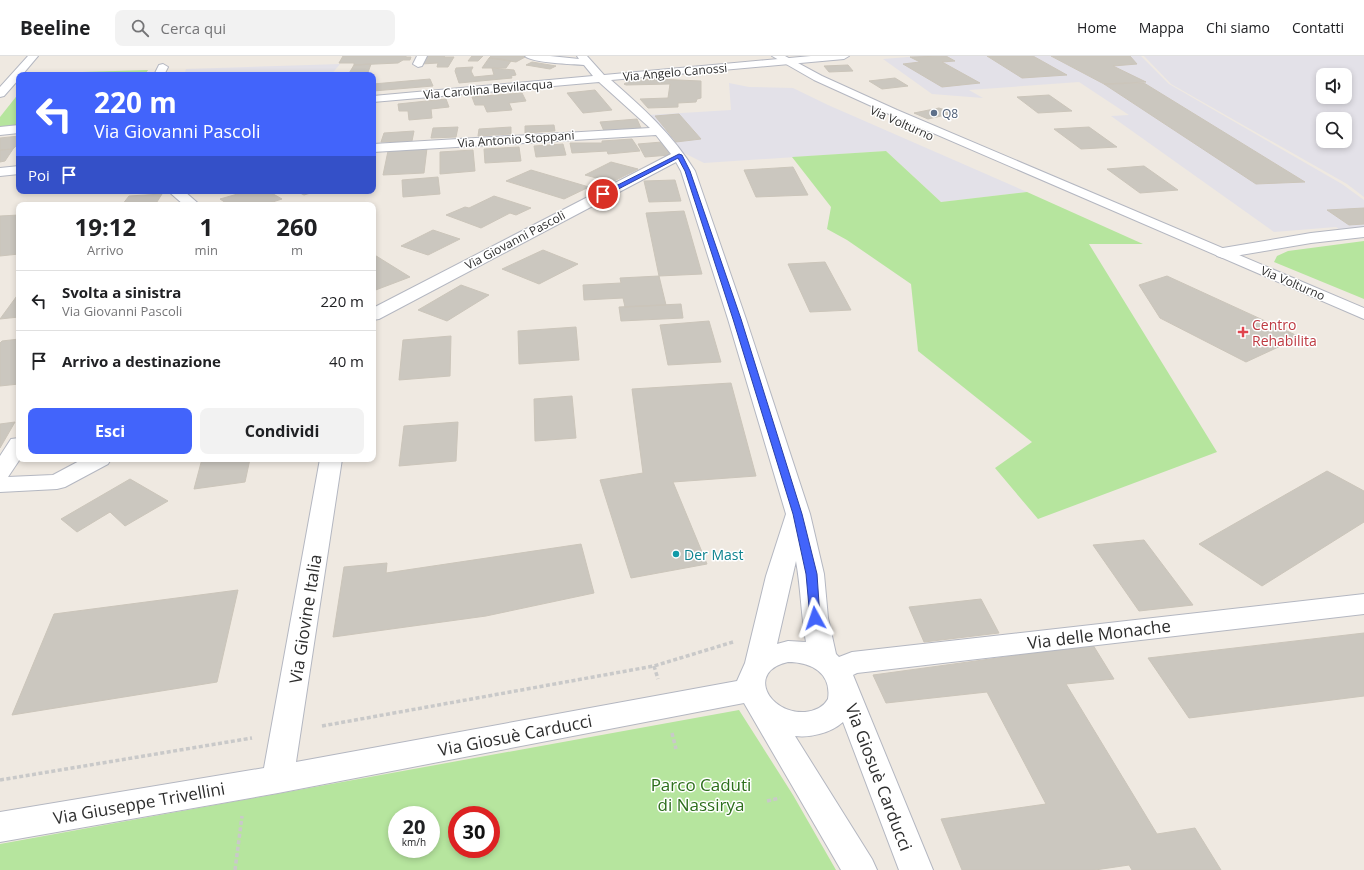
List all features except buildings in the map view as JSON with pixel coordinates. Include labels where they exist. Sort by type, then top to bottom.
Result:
[{"type":"street","points":[[19,72],[33,56]]},
{"type":"street","points":[[530,56],[563,61],[584,59]]},
{"type":"street","name":"Via Volturno","points":[[760,56],[778,60],[1048,180],[1364,314]]},
{"type":"street","name":"Via Angelo Canossi","points":[[602,79],[778,60],[844,56]]},
{"type":"street","name":"Via Giosuè Carducci","points":[[584,59],[602,79],[627,100],[659,131],[679,155],[688,171],[737,319],[798,514],[811,574],[815,618],[843,700],[837,711],[824,720],[806,725],[790,723],[771,716],[757,687]]},
{"type":"street","points":[[0,94],[16,76]]},
{"type":"street","name":"Via Carolina Bevilacqua","points":[[376,99],[602,79]]},
{"type":"street","points":[[0,131],[16,130]]},
{"type":"street","name":"Via Antonio Stoppani","points":[[376,148],[659,131]]},
{"type":"street","name":"Via Giovanni Pascoli","points":[[376,313],[679,155]]},
{"type":"street","points":[[0,172],[16,170]]},
{"type":"street","name":"Via Volturno","points":[[1223,253],[1311,238],[1364,232]]},
{"type":"street","points":[[0,473],[16,449]]},
{"type":"street","points":[[0,485],[57,482],[94,462]]},
{"type":"street","name":"Via Giovine Italia","points":[[278,779],[331,462]]},
{"type":"street","points":[[798,514],[779,576],[757,687],[860,870]]},
{"type":"street","name":"Via delle Monache","points":[[834,671],[852,663],[1364,604]]},
{"type":"street","name":"Via Giosuè Carducci","points":[[757,687],[771,656],[789,651],[806,652],[834,671],[916,870]]},
{"type":"street","name":"Via Giosuè Carducci","points":[[278,779],[757,687]]},
{"type":"street","name":"Via Giuseppe Trivellini","points":[[0,827],[278,779]]},
{"type":"path","points":[[322,726],[654,666],[737,641]]},
{"type":"path","points":[[671,731],[676,749]]},
{"type":"path","points":[[0,780],[254,738]]},
{"type":"path","points":[[235,870],[242,811]]},
{"type":"shaded area","points":[[920,56],[1141,56],[1169,84],[1342,184],[1364,200],[1364,227],[1340,230],[1336,227],[1274,232],[1111,116],[1129,115],[1079,82],[969,90],[983,98],[932,94],[883,59]]},
{"type":"shaded area","points":[[1144,56],[1364,56],[1364,197],[1347,184],[1171,84]]},
{"type":"shaded area","points":[[340,64],[333,72],[185,72],[186,69]]},
{"type":"shaded area","points":[[729,83],[749,87],[793,88],[828,105],[1027,192],[941,202],[886,151],[704,163],[680,151],[649,115],[731,110]]},
{"type":"green space","points":[[148,70],[147,72],[82,72]]},
{"type":"green space","points":[[16,97],[16,125],[0,127],[0,117]]},
{"type":"green space","points":[[886,151],[941,202],[1027,192],[1143,244],[1089,244],[1217,452],[1038,519],[995,468],[1032,442],[918,351],[911,284],[847,240],[827,229],[831,207],[792,157]]},
{"type":"green space","points":[[1364,241],[1364,299],[1274,262],[1277,256],[1288,251]]},
{"type":"green space","name":"Parco Caduti di Nassirya","points":[[739,710],[793,795],[836,870],[0,870],[0,844]]},
{"type":"place","name":"Q8","points":[[934,113]]},
{"type":"place","name":"Centro Rehabilita","points":[[1243,332]]},
{"type":"place","name":"Der Mast","points":[[676,554]]},
{"type":"route","points":[[603,194],[679,155],[688,171],[737,319],[798,514],[811,574],[815,618]]}]
